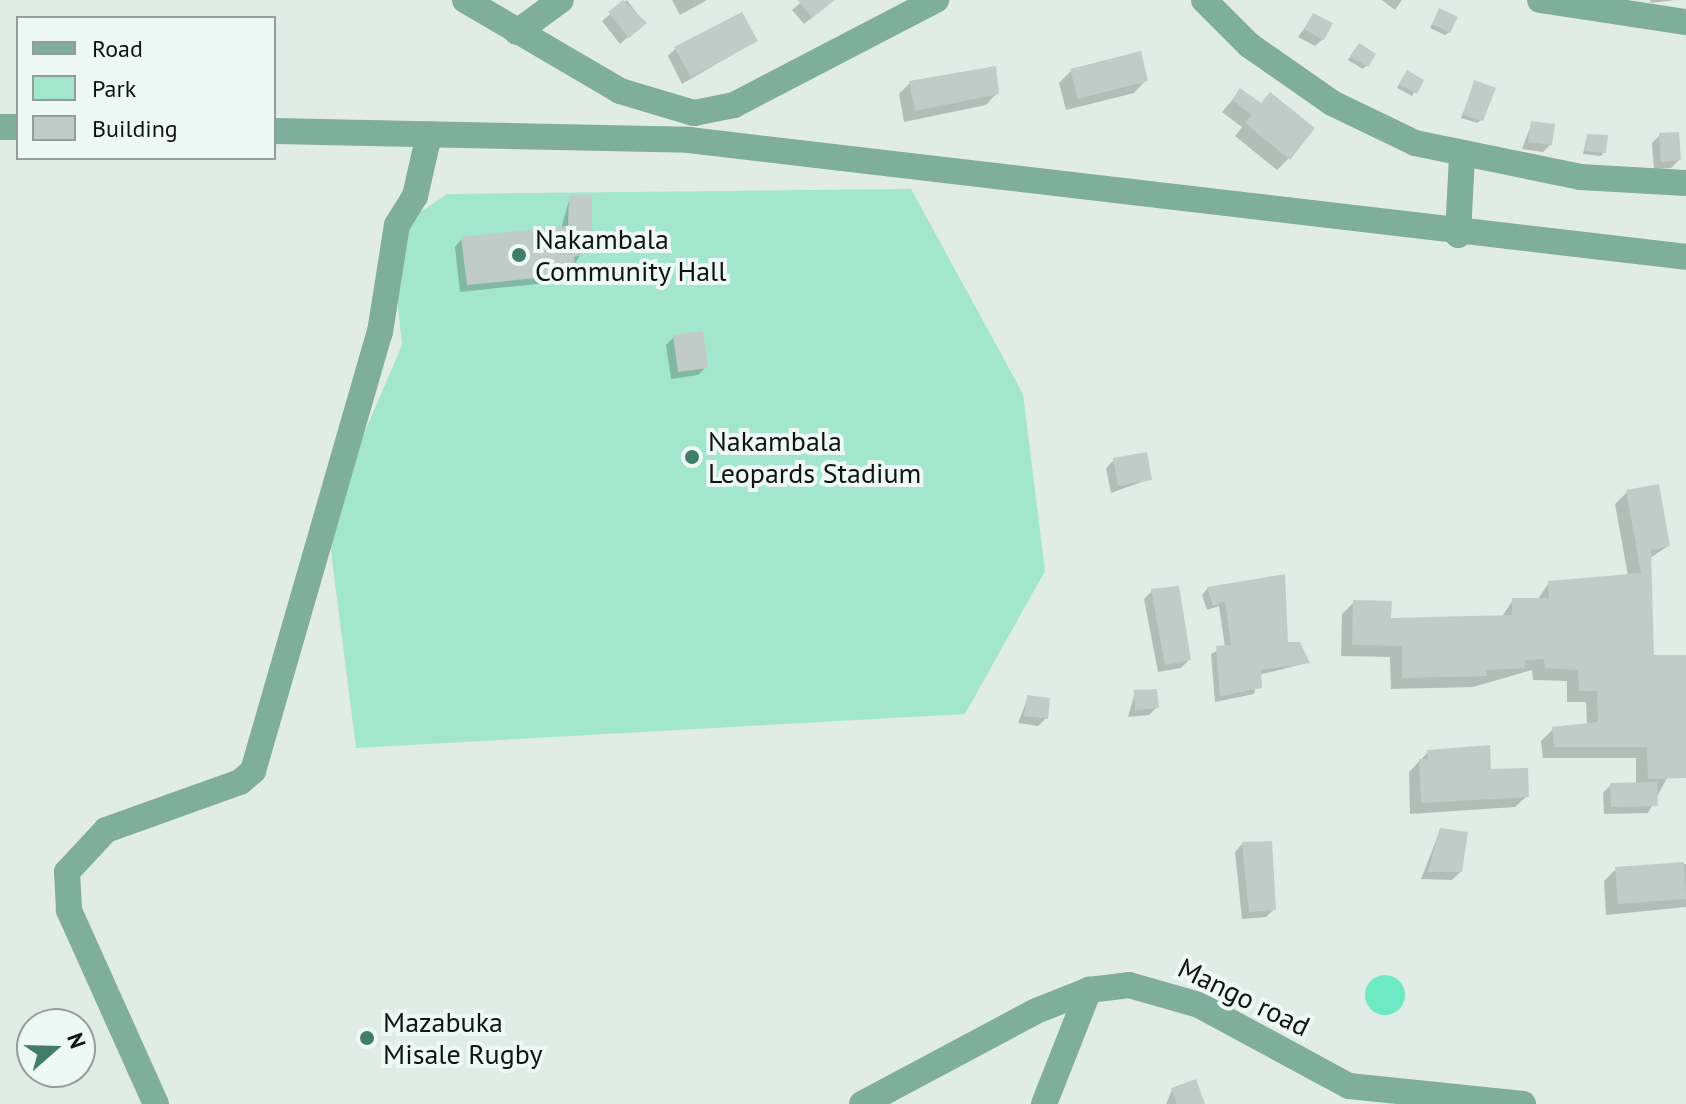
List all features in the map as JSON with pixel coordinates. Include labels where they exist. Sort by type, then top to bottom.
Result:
[{"type":"street","points":[[465,0],[620,91],[694,113],[734,105],[936,0]]},
{"type":"street","points":[[517,32],[561,0]]},
{"type":"street","points":[[1204,0],[1249,45],[1332,103],[1415,143],[1580,177],[1686,183]]},
{"type":"street","points":[[1540,0],[1686,22]]},
{"type":"street","points":[[689,140],[694,113]]},
{"type":"street","points":[[276,131],[689,140],[1458,235],[1686,257]]},
{"type":"street","points":[[156,1104],[69,910],[67,872],[106,830],[240,782],[253,771],[380,332],[397,225],[415,196],[429,135]]},
{"type":"street","points":[[1458,235],[1462,155]]},
{"type":"street","name":"Mango road","points":[[862,1104],[1089,990],[1159,989],[1343,1095],[1523,1104]]},
{"type":"street","points":[[1044,1104],[1089,990]]},
{"type":"green space","name":"Nakambala Leopards Stadium","points":[[911,189],[1023,394],[1045,571],[965,714],[356,748],[327,520],[402,345],[396,289],[407,221],[447,194]]},
{"type":"shaded area","points":[[1385,975],[1399,981],[1405,995],[1399,1009],[1385,1015],[1371,1009],[1365,995],[1371,981]]},
{"type":"building","points":[[623,0],[647,23],[629,38],[608,12]]},
{"type":"building","points":[[798,0],[835,0],[812,18]]},
{"type":"building","points":[[1439,8],[1458,17],[1450,33],[1432,24]]},
{"type":"building","points":[[742,12],[758,41],[691,77],[674,47]]},
{"type":"building","points":[[1313,13],[1333,23],[1324,40],[1304,29]]},
{"type":"building","points":[[1359,43],[1376,54],[1368,67],[1350,56]]},
{"type":"building","points":[[1141,51],[1148,81],[1078,99],[1070,69]]},
{"type":"building","points":[[996,66],[999,94],[915,111],[909,81]]},
{"type":"building","points":[[1407,70],[1424,80],[1417,94],[1399,84]]},
{"type":"building","points":[[1474,80],[1496,88],[1483,121],[1463,115]]},
{"type":"building","points":[[1240,88],[1261,103],[1270,92],[1315,128],[1290,160],[1245,123],[1252,115],[1232,100]]},
{"type":"building","points":[[1531,121],[1555,124],[1552,145],[1528,142]]},
{"type":"building","points":[[1679,132],[1681,160],[1661,162],[1659,133]]},
{"type":"building","points":[[1587,134],[1608,135],[1606,153],[1585,151]]},
{"type":"building","name":"Nakambala Community Hall","points":[[569,195],[592,195],[592,235],[578,240],[583,254],[574,257],[576,274],[467,285],[461,237],[568,226]]},
{"type":"building","points":[[703,331],[708,368],[678,372],[673,335]]},
{"type":"building","points":[[1147,452],[1152,480],[1118,486],[1113,458]]},
{"type":"building","points":[[1659,484],[1670,546],[1651,550],[1654,655],[1686,655],[1686,778],[1648,779],[1647,747],[1554,747],[1552,727],[1598,722],[1597,691],[1579,691],[1578,670],[1545,668],[1544,659],[1525,660],[1525,668],[1486,670],[1487,676],[1402,678],[1402,646],[1352,645],[1353,600],[1392,601],[1391,618],[1512,615],[1512,598],[1549,598],[1548,581],[1641,573],[1626,490]]},
{"type":"building","points":[[1285,574],[1288,642],[1300,642],[1310,663],[1261,670],[1262,688],[1220,696],[1216,646],[1231,645],[1225,601],[1213,606],[1207,587]]},
{"type":"building","points":[[1179,586],[1191,660],[1165,665],[1151,589]]},
{"type":"building","points":[[1157,689],[1159,708],[1135,710],[1134,690]]},
{"type":"building","points":[[1027,695],[1050,698],[1048,719],[1024,716]]},
{"type":"building","points":[[1490,745],[1491,769],[1528,768],[1529,797],[1421,803],[1419,759],[1428,759],[1427,750]]},
{"type":"building","points":[[1657,782],[1658,806],[1611,807],[1610,783]]},
{"type":"building","points":[[1440,828],[1468,832],[1462,872],[1428,872]]},
{"type":"building","points":[[1272,841],[1276,910],[1249,912],[1242,842]]},
{"type":"building","points":[[1684,862],[1686,899],[1618,904],[1615,867]]},
{"type":"building","points":[[1196,1079],[1205,1104],[1177,1104],[1171,1088]]},
{"type":"place","name":"Nakambala Community Hall","points":[[519,255]]},
{"type":"place","name":"Nakambala Leopards Stadium","points":[[692,457]]},
{"type":"place","name":"Mazabuka Misale Rugby","points":[[367,1038]]}]
